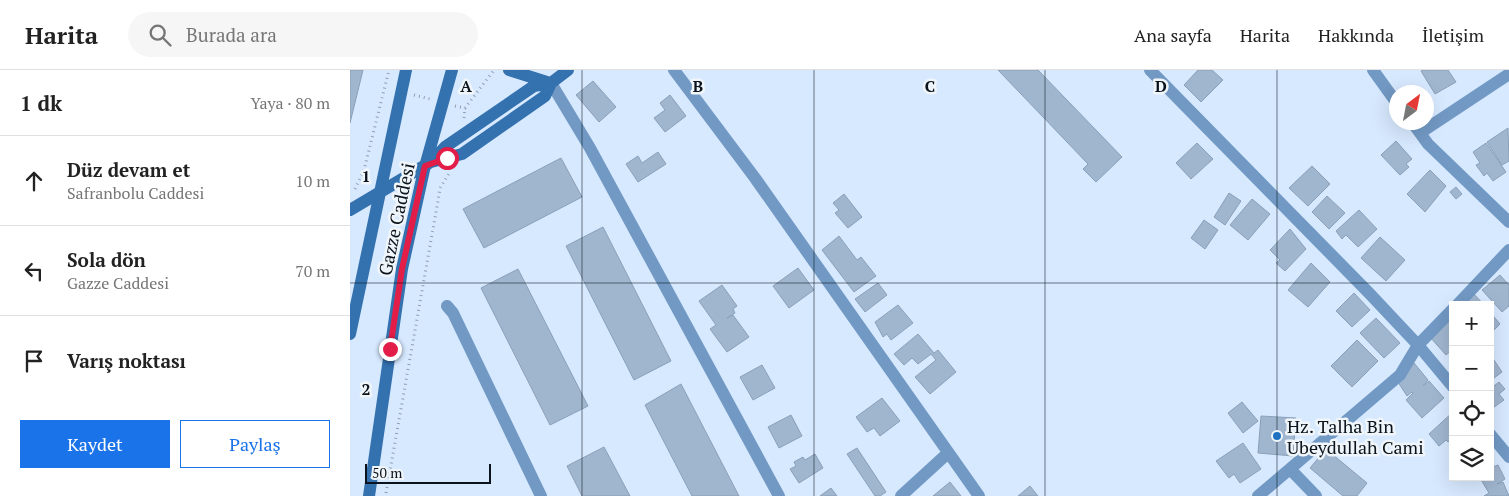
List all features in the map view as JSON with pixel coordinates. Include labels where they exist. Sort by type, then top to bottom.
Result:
[{"type":"main road","name":"Gazze Caddesi","points":[[350,334],[352,312],[406,70]]},
{"type":"main road","name":"Gazze Caddesi","points":[[369,496],[402,269],[452,70]]},
{"type":"main road","points":[[509,70],[552,83]]},
{"type":"main road","points":[[350,210],[428,164],[445,147],[534,86],[552,83],[568,70]]},
{"type":"street","points":[[674,70],[755,178],[979,496]]},
{"type":"street","points":[[1150,70],[1418,345],[1449,383]]},
{"type":"street","points":[[1373,70],[1389,92]]},
{"type":"street","points":[[1420,133],[1509,74]]},
{"type":"street","points":[[552,83],[590,148],[780,496]]},
{"type":"street","points":[[1418,130],[1428,144],[1509,222]]},
{"type":"street","points":[[1461,301],[1509,250]]},
{"type":"street","points":[[447,306],[453,313],[541,496]]},
{"type":"street","points":[[1258,496],[1400,375],[1418,345],[1449,313]]},
{"type":"street","points":[[1492,436],[1509,457]]},
{"type":"street","points":[[901,496],[948,453]]},
{"type":"street","points":[[1290,469],[1316,496]]},
{"type":"path","points":[[350,194],[358,186],[364,170],[389,70]]},
{"type":"path","points":[[400,92],[465,108],[494,70]]},
{"type":"path","points":[[385,496],[424,260],[440,188],[445,178],[457,166]]},
{"type":"building","points":[[350,70],[363,70],[350,123]]},
{"type":"building","points":[[998,70],[1038,70],[1122,157],[1096,182],[1083,169],[1088,164]]},
{"type":"building","points":[[1198,70],[1212,70],[1223,80],[1201,102],[1184,85]]},
{"type":"building","points":[[1448,70],[1456,82],[1435,94],[1434,85],[1430,85],[1421,71]]},
{"type":"building","points":[[593,81],[616,107],[599,122],[576,95]]},
{"type":"building","points":[[670,95],[686,116],[665,132],[654,118],[665,110],[660,103]]},
{"type":"building","points":[[1508,128],[1509,161],[1502,165],[1487,142]]},
{"type":"building","points":[[1396,141],[1412,159],[1406,164],[1409,167],[1400,175],[1381,155]]},
{"type":"building","points":[[1197,143],[1213,159],[1191,179],[1176,163]]},
{"type":"building","points":[[1486,143],[1506,172],[1493,181],[1487,173],[1484,176],[1476,165],[1480,163],[1473,152]]},
{"type":"building","points":[[658,152],[666,164],[638,182],[626,164],[638,156],[642,163]]},
{"type":"building","points":[[561,158],[582,197],[484,248],[463,209]]},
{"type":"building","points":[[1312,166],[1330,184],[1308,206],[1289,188]]},
{"type":"building","points":[[1430,170],[1446,186],[1425,212],[1407,194]]},
{"type":"building","points":[[1456,187],[1462,194],[1456,199],[1450,192]]},
{"type":"building","points":[[1229,193],[1241,201],[1225,225],[1214,217]]},
{"type":"building","points":[[844,194],[862,217],[848,228],[835,213],[839,210],[833,203]]},
{"type":"building","points":[[1327,196],[1345,213],[1329,229],[1312,212]]},
{"type":"building","points":[[1252,199],[1270,214],[1248,240],[1230,225]]},
{"type":"building","points":[[1359,210],[1377,229],[1358,247],[1346,235],[1342,239],[1336,231]]},
{"type":"building","points":[[1204,220],[1218,230],[1205,249],[1191,238]]},
{"type":"building","points":[[603,227],[671,361],[634,380],[566,246]]},
{"type":"building","points":[[1290,229],[1306,249],[1285,271],[1276,263],[1280,260],[1270,250]]},
{"type":"building","points":[[839,236],[857,260],[861,257],[876,276],[854,292],[822,250]]},
{"type":"building","points":[[1380,237],[1405,260],[1386,281],[1361,258]]},
{"type":"building","points":[[1311,263],[1330,282],[1308,307],[1288,290]]},
{"type":"building","points":[[798,268],[814,290],[789,308],[773,286]]},
{"type":"building","points":[[518,269],[588,406],[550,425],[481,288]]},
{"type":"building","points":[[1500,275],[1509,285],[1509,306],[1502,312],[1482,290]]},
{"type":"building","points":[[878,283],[887,295],[865,312],[855,299]]},
{"type":"building","points":[[722,285],[737,306],[733,309],[735,313],[727,318],[733,315],[749,337],[727,352],[710,329],[716,325],[699,301]]},
{"type":"building","points":[[1354,293],[1370,310],[1352,327],[1336,311]]},
{"type":"building","points":[[1474,294],[1480,301],[1466,301]]},
{"type":"building","points":[[898,305],[913,323],[891,340],[887,334],[883,337],[875,322]]},
{"type":"building","points":[[1494,317],[1500,324],[1494,330]]},
{"type":"building","points":[[1376,318],[1400,343],[1384,358],[1360,333]]},
{"type":"building","points":[[1449,319],[1449,352],[1446,355],[1429,336]]},
{"type":"building","points":[[918,334],[934,353],[938,350],[956,372],[930,394],[915,377],[936,360],[931,354],[918,364],[912,358],[904,365],[894,354]]},
{"type":"building","points":[[1357,340],[1378,361],[1352,387],[1331,366]]},
{"type":"building","points":[[1494,360],[1502,372],[1494,378]]},
{"type":"building","points":[[1414,363],[1428,380],[1423,386],[1429,381],[1444,398],[1422,418],[1406,400],[1413,393],[1407,396],[1396,379]]},
{"type":"building","points":[[762,365],[775,388],[753,400],[740,377]]},
{"type":"building","points":[[1499,382],[1505,389],[1499,394],[1504,400],[1494,407],[1494,391],[1494,386]]},
{"type":"building","points":[[681,384],[739,496],[692,496],[645,405]]},
{"type":"building","points":[[882,398],[900,421],[880,436],[874,428],[867,432],[856,417]]},
{"type":"building","points":[[1242,402],[1258,421],[1243,433],[1228,413]]},
{"type":"building","points":[[791,415],[802,436],[779,448],[768,427]]},
{"type":"building","name":"Hz. Talha Bin Ubeydullah Cami","points":[[1261,416],[1296,418],[1293,456],[1258,453]]},
{"type":"building","points":[[1449,416],[1449,441],[1446,440],[1439,446],[1429,434]]},
{"type":"building","points":[[1243,443],[1261,469],[1240,483],[1234,474],[1229,478],[1216,461]]},
{"type":"building","points":[[604,447],[630,496],[582,496],[567,466]]},
{"type":"building","points":[[857,448],[886,492],[880,496],[875,496],[847,454]]},
{"type":"building","points":[[1326,449],[1367,483],[1357,496],[1343,496],[1310,468]]},
{"type":"building","points":[[815,454],[823,468],[799,483],[790,469],[796,466],[794,462],[803,457],[805,460]]},
{"type":"building","points":[[1498,465],[1505,479],[1497,484],[1503,482],[1509,496],[1484,496],[1489,493],[1482,481],[1494,481],[1494,466]]},
{"type":"building","points":[[950,482],[961,496],[933,496]]},
{"type":"building","points":[[1030,486],[1038,496],[1018,496]]},
{"type":"building","points":[[831,488],[837,496],[820,496]]},
{"type":"place","name":"Hz. Talha Bin Ubeydullah Cami","points":[[1277,436]]},
{"type":"route","points":[[390,349],[402,269],[425,166],[431,162],[447,158]]}]
